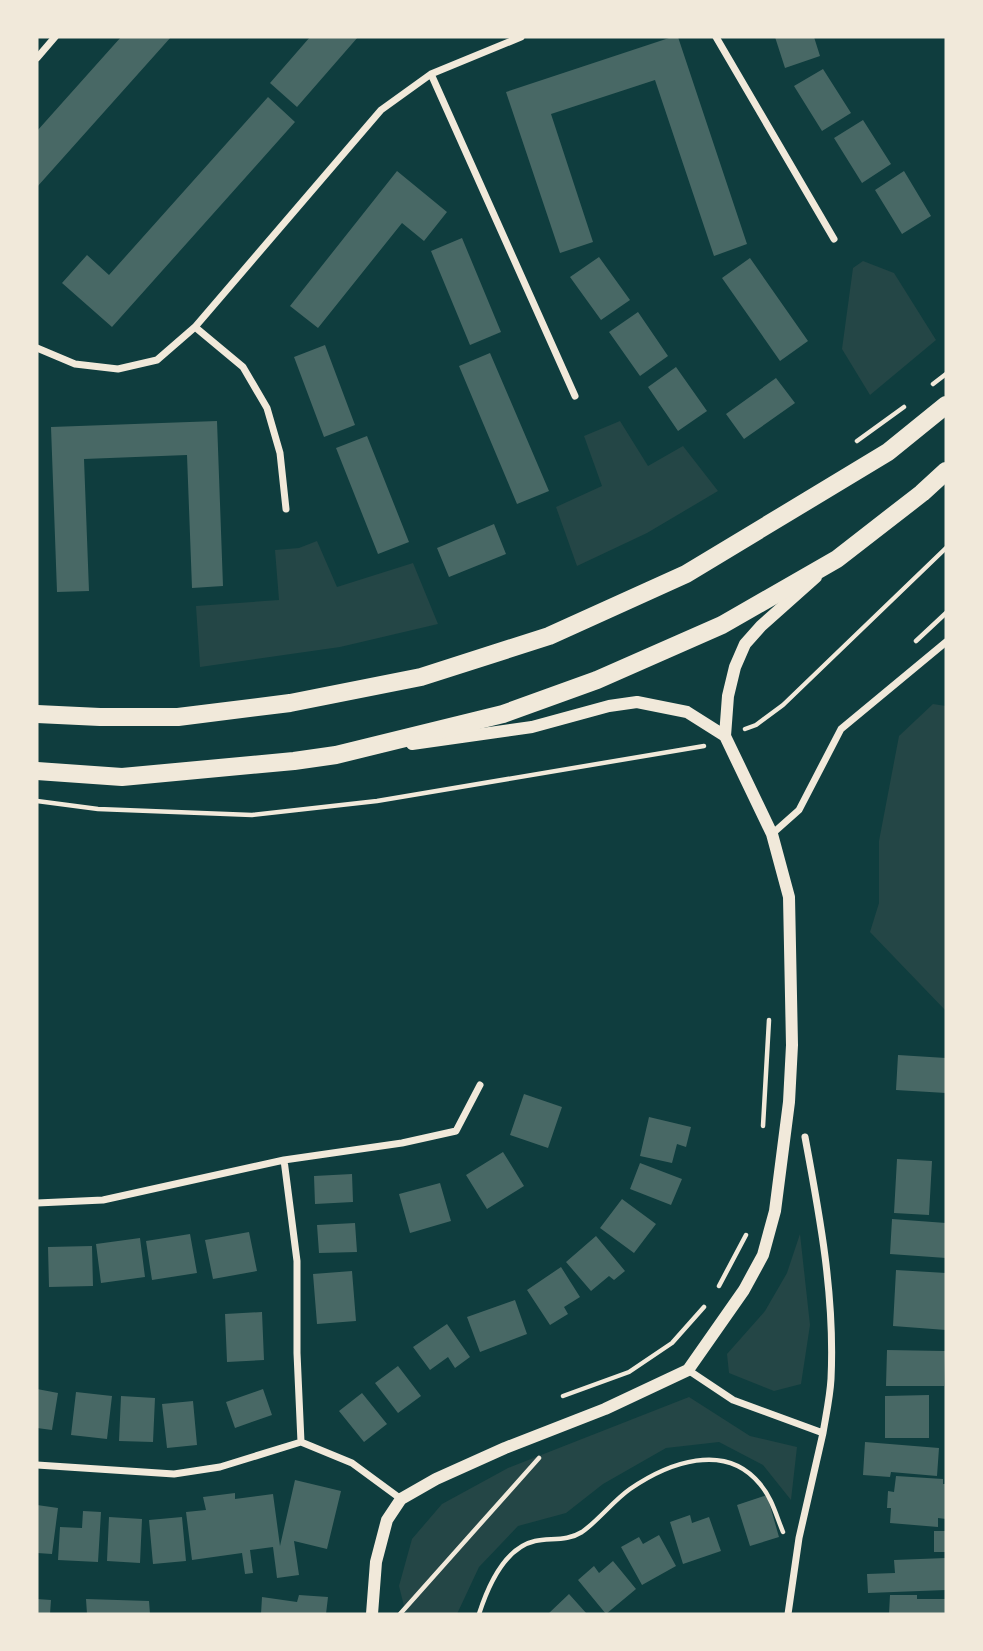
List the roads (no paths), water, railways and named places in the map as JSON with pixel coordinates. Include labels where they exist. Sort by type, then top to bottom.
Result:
[{"type":"main road","points":[[37,714],[178,717],[290,703],[421,677],[548,636],[686,574],[887,452],[946,405]]},
{"type":"main road","points":[[37,771],[122,777],[294,761],[336,755],[503,714],[597,680],[722,625],[837,558],[922,493],[946,471]]},
{"type":"street","points":[[37,58],[55,37]]},
{"type":"street","points":[[37,348],[75,364],[118,369],[157,360],[195,327],[381,110],[431,74],[521,37]]},
{"type":"street","points":[[716,37],[834,239]]},
{"type":"street","points":[[431,74],[575,396]]},
{"type":"street","points":[[195,327],[243,367],[268,408],[280,453],[286,509]]},
{"type":"street","points":[[372,1614],[376,1562],[387,1520],[401,1499],[436,1479],[605,1409],[688,1370],[744,1290],[763,1255],[775,1211],[789,1102],[792,1045],[789,897],[772,834],[725,736],[728,696],[735,667],[745,644],[761,625],[837,558]]},
{"type":"street","points":[[772,834],[799,810],[841,729],[946,642]]},
{"type":"street","points":[[336,755],[532,727],[609,706],[636,702],[687,712],[725,736]]},
{"type":"street","points":[[37,1203],[103,1200],[284,1160],[402,1143],[456,1131],[481,1085]]},
{"type":"street","points":[[788,1614],[799,1538],[823,1433],[831,1383],[829,1291],[820,1218],[805,1137]]},
{"type":"street","points":[[284,1160],[297,1261],[301,1442]]},
{"type":"street","points":[[688,1370],[733,1400],[823,1433]]},
{"type":"street","points":[[37,1465],[174,1474],[220,1467],[301,1442],[352,1463],[401,1499]]}]
